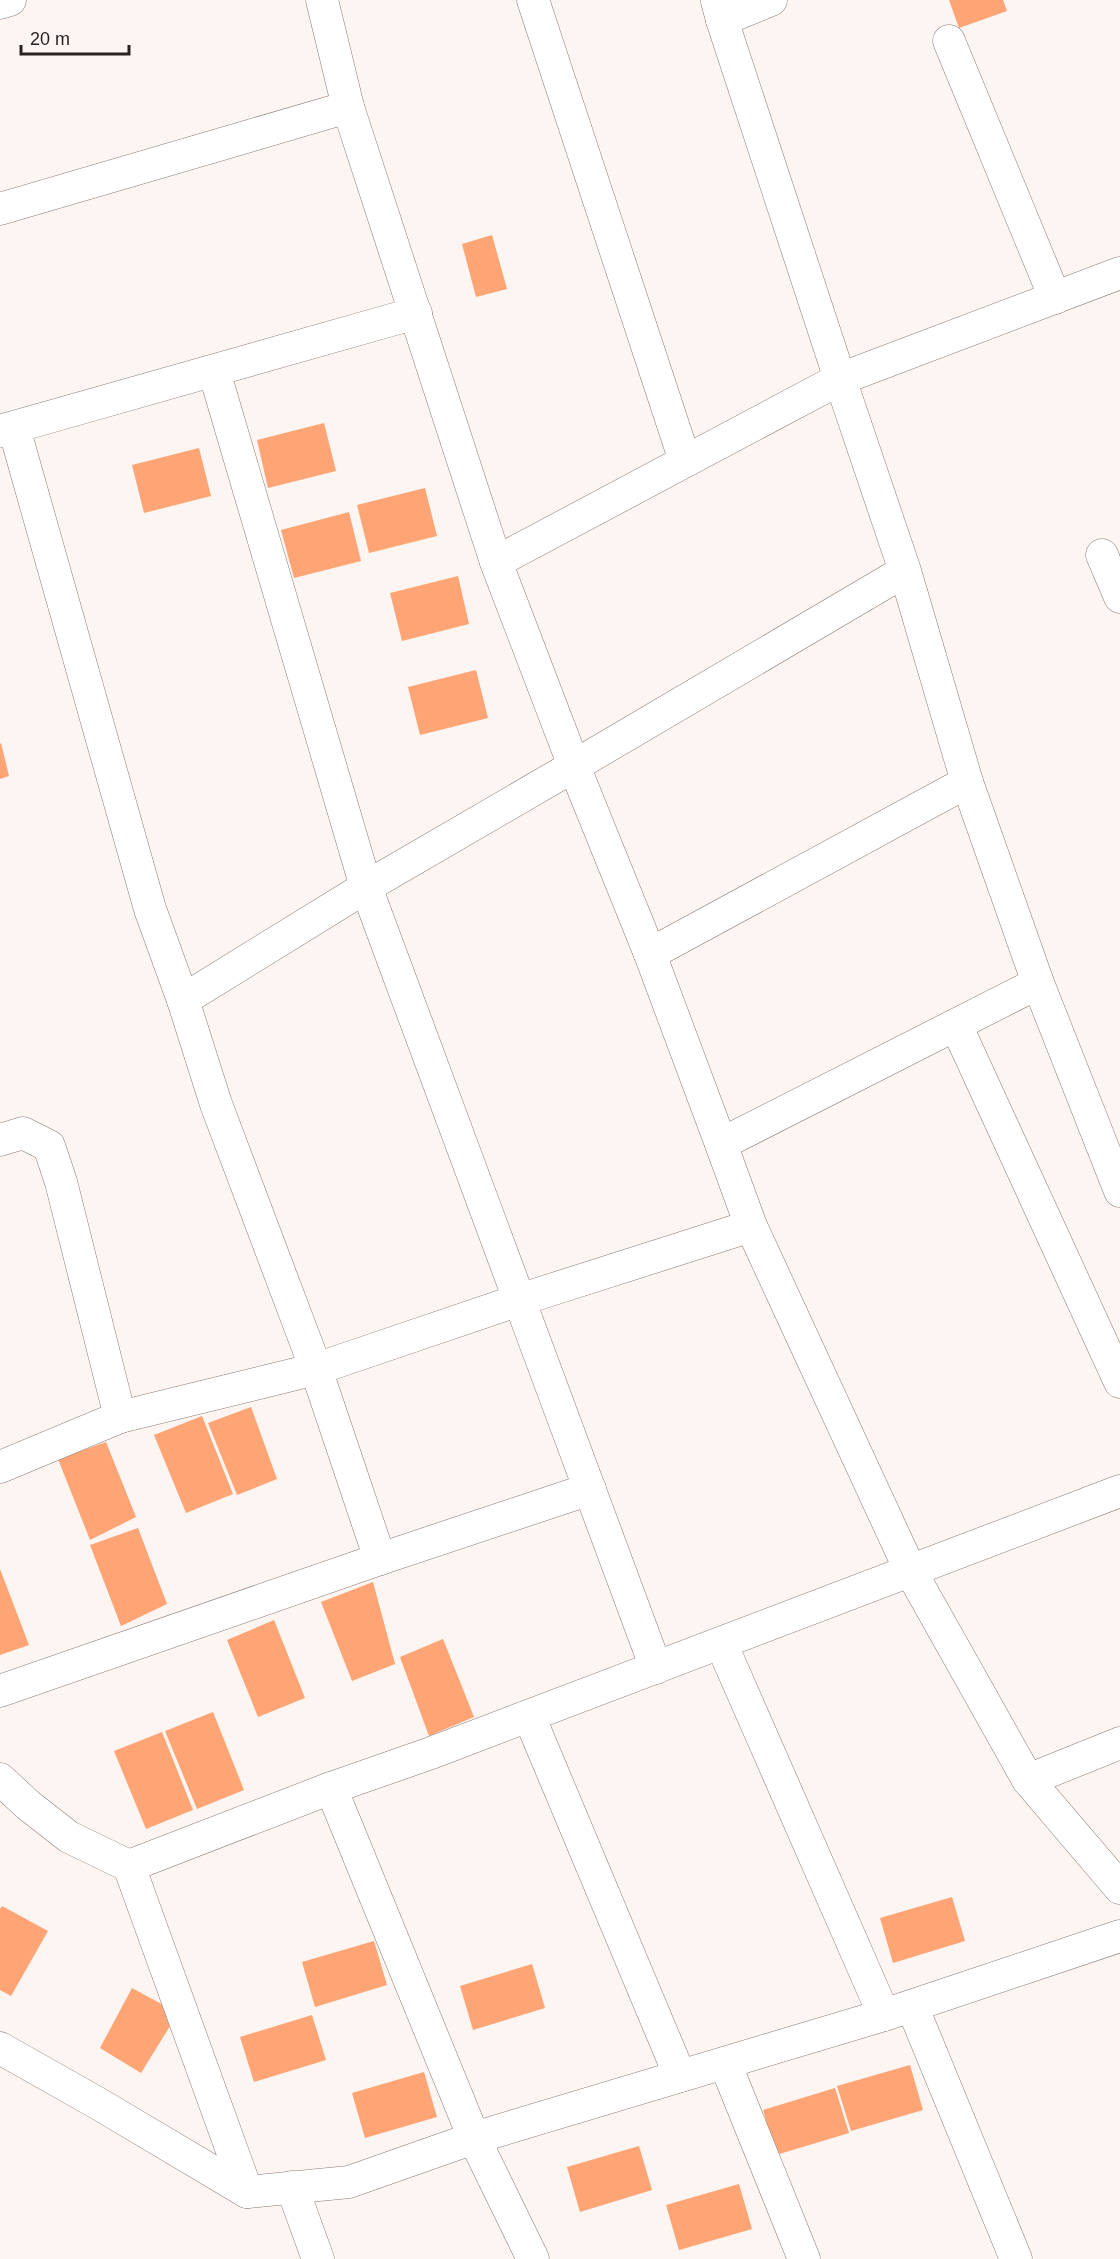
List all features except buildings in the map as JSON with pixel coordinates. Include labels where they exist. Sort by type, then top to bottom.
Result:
[{"type":"street","points":[[0,3],[10,0]]},
{"type":"street","points":[[322,0],[348,107],[496,562],[574,766],[650,954],[751,1226],[910,1570],[1028,1780],[1120,1888]]},
{"type":"street","points":[[533,0],[685,461]]},
{"type":"street","points":[[771,0],[720,10],[905,571],[967,782],[1038,983],[1120,1191]]},
{"type":"street","points":[[949,40],[1055,298]]},
{"type":"street","points":[[0,209],[348,107]]},
{"type":"street","points":[[496,562],[840,379],[1120,273]]},
{"type":"street","points":[[380,1559],[316,1369],[216,1104],[183,1000],[150,909],[7,429],[416,312]]},
{"type":"street","points":[[214,371],[366,887],[656,1668]]},
{"type":"street","points":[[1102,555],[1120,597]]},
{"type":"street","points":[[183,1000],[366,887],[905,571]]},
{"type":"street","points":[[650,954],[967,782]]},
{"type":"street","points":[[721,1144],[1038,983]]},
{"type":"street","points":[[956,1025],[1120,1382]]},
{"type":"street","points":[[0,1140],[23,1133],[49,1146],[61,1182],[120,1418]]},
{"type":"street","points":[[0,1467],[120,1418],[316,1369],[519,1299],[751,1226]]},
{"type":"street","points":[[0,1691],[590,1489]]},
{"type":"street","points":[[129,1866],[1120,1491]]},
{"type":"street","points":[[722,1642],[1016,2259]]},
{"type":"street","points":[[529,1716],[680,2076]]},
{"type":"street","points":[[1028,1780],[1120,1743]]},
{"type":"street","points":[[0,1779],[28,1805],[69,1837],[129,1866],[247,2192]]},
{"type":"street","points":[[331,1788],[474,2138],[533,2259]]},
{"type":"street","points":[[0,2048],[247,2192],[349,2182],[474,2138],[898,2010],[1120,1936]]},
{"type":"street","points":[[725,2063],[804,2259]]},
{"type":"street","points":[[292,2187],[318,2259]]}]
